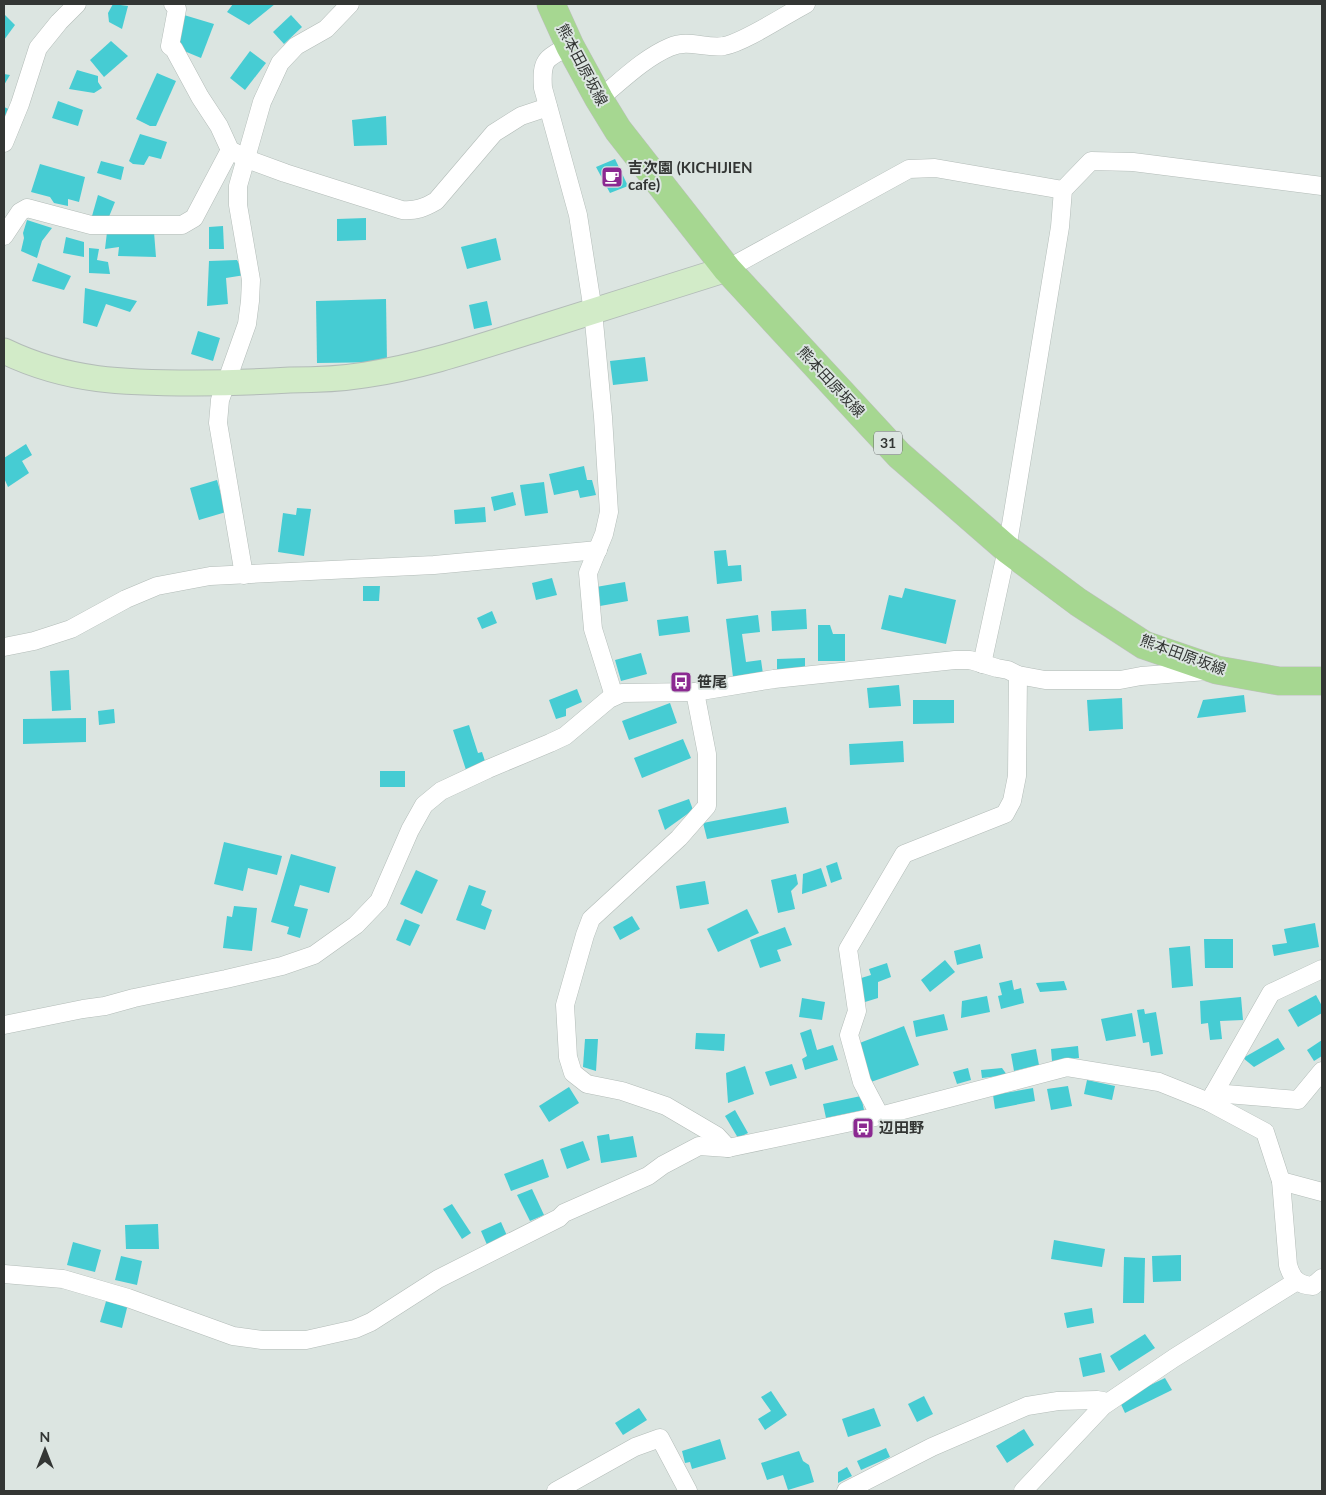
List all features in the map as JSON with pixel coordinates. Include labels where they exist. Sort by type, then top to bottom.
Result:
[{"type":"main road","name":"熊本田原坂線","points":[[551,4],[570,46],[618,130],[727,269],[899,455],[1007,549],[1078,602],[1144,645],[1217,670],[1279,681],[1322,681]]},
{"type":"street","points":[[4,143],[20,104],[38,48],[59,22],[77,4]]},
{"type":"street","points":[[173,4],[176,9],[170,46],[174,49],[200,97],[219,126],[230,150],[247,159],[335,190],[402,210],[413,211],[425,208],[436,201],[494,133],[521,116],[548,107]]},
{"type":"street","points":[[244,575],[218,423],[220,400],[247,324],[250,301],[251,280],[238,205],[238,186],[262,102],[280,64],[296,46],[326,29],[350,4]]},
{"type":"street","points":[[599,98],[643,63],[670,47],[682,43],[724,46],[750,35],[806,4]]},
{"type":"street","points":[[570,46],[553,55],[544,64],[542,74],[543,88],[578,215],[593,311],[603,417],[609,512],[608,521],[588,573],[593,629],[614,696]]},
{"type":"street","points":[[4,236],[20,212],[27,208],[91,225],[182,225],[194,218],[230,150]]},
{"type":"street","points":[[982,664],[1007,549],[1060,227],[1063,190],[1091,161],[1133,162],[1322,186]]},
{"type":"street","points":[[4,352],[35,365],[95,380],[135,383],[225,383],[363,376],[404,368],[455,354],[727,269],[909,169],[934,168],[1063,190]]},
{"type":"street","points":[[4,647],[34,641],[71,629],[126,599],[158,586],[210,576],[434,565],[598,550]]},
{"type":"street","points":[[4,1025],[83,1008],[105,1006],[226,979],[282,966],[314,955],[356,925],[379,901],[410,830],[424,805],[441,791],[565,736],[614,696],[622,692],[695,692],[774,679],[955,660],[970,660],[1008,670],[1018,675],[1046,680],[1120,680],[1141,676],[1217,670]]},
{"type":"street","points":[[880,1116],[862,1082],[850,1035],[857,1011],[848,949],[904,854],[1005,814],[1012,802],[1016,776],[1018,675]]},
{"type":"street","points":[[695,692],[707,754],[707,806],[679,838],[591,919],[565,1005],[568,1057],[573,1073],[587,1084],[622,1091],[666,1106],[717,1136],[728,1148]]},
{"type":"street","points":[[1211,1098],[1271,993],[1322,969]]},
{"type":"street","points":[[4,1274],[62,1279],[128,1298],[233,1336],[262,1340],[306,1340],[355,1329],[371,1322],[438,1279],[559,1218],[564,1213],[648,1176],[663,1165],[700,1146],[728,1148],[880,1116],[1067,1067],[1159,1082],[1211,1098],[1265,1132],[1281,1181],[1288,1265],[1292,1277],[1301,1285],[1313,1286],[1322,1278]]},
{"type":"street","points":[[1211,1098],[1298,1100],[1322,1071]]},
{"type":"street","points":[[1281,1181],[1322,1192]]},
{"type":"street","points":[[1023,1491],[1106,1403],[1296,1281]]},
{"type":"street","points":[[846,1491],[932,1447],[1027,1406],[1058,1400],[1102,1400],[1106,1403]]},
{"type":"street","points":[[556,1491],[635,1447],[660,1438],[688,1491]]},
{"type":"building","points":[[113,4],[128,6],[122,29],[109,22],[108,13]]},
{"type":"building","points":[[233,4],[275,4],[249,25],[227,12]]},
{"type":"building","points":[[4,14],[15,25],[4,40]]},
{"type":"building","points":[[184,15],[214,24],[201,58],[177,48]]},
{"type":"building","points":[[291,15],[302,27],[284,44],[273,32]]},
{"type":"building","points":[[111,41],[128,56],[104,77],[90,60]]},
{"type":"building","points":[[250,51],[266,63],[245,90],[230,78]]},
{"type":"building","points":[[77,70],[98,76],[98,82],[102,88],[94,93],[69,89]]},
{"type":"building","points":[[157,73],[176,81],[156,126],[150,126],[136,119]]},
{"type":"building","points":[[4,74],[10,75],[4,85]]},
{"type":"building","points":[[58,101],[83,110],[78,126],[52,118]]},
{"type":"building","points":[[4,107],[13,111],[4,131]]},
{"type":"building","points":[[386,116],[387,145],[354,146],[352,120]]},
{"type":"building","points":[[140,134],[167,142],[161,159],[149,156],[144,165],[133,164],[129,161]]},
{"type":"building","name":"吉次園 (KICHIJIEN cafe)","points":[[615,159],[628,186],[610,193],[596,167]]},
{"type":"building","points":[[101,161],[124,167],[121,180],[97,173]]},
{"type":"building","points":[[40,164],[85,177],[79,202],[68,199],[68,206],[54,203],[50,197],[31,192]]},
{"type":"building","points":[[98,195],[115,202],[106,224],[92,216]]},
{"type":"building","points":[[366,218],[366,240],[337,241],[337,219]]},
{"type":"building","points":[[27,220],[52,228],[42,241],[37,258],[21,251]]},
{"type":"building","points":[[223,226],[224,249],[209,249],[209,227]]},
{"type":"building","points":[[107,232],[154,232],[156,257],[118,256],[119,247],[105,249]]},
{"type":"building","points":[[66,237],[84,242],[84,257],[63,253]]},
{"type":"building","points":[[496,238],[501,260],[467,269],[461,247]]},
{"type":"building","points":[[89,248],[99,249],[97,260],[108,262],[110,274],[89,273]]},
{"type":"building","points":[[237,260],[245,275],[226,278],[228,304],[207,306],[209,261]]},
{"type":"building","points":[[38,263],[71,276],[64,290],[32,281]]},
{"type":"building","points":[[85,288],[137,301],[130,312],[106,304],[97,327],[83,323]]},
{"type":"building","points":[[386,299],[387,362],[317,363],[316,301]]},
{"type":"building","points":[[487,301],[492,325],[474,329],[469,305]]},
{"type":"building","points":[[198,331],[220,338],[213,361],[191,354]]},
{"type":"building","points":[[645,357],[648,381],[613,385],[610,361]]},
{"type":"building","points":[[26,444],[32,455],[22,461],[29,473],[8,487],[4,478],[4,458]]},
{"type":"building","points":[[584,466],[587,480],[592,480],[596,495],[580,498],[578,490],[554,495],[549,474]]},
{"type":"building","points":[[217,480],[226,512],[199,520],[190,488]]},
{"type":"building","points":[[544,482],[548,513],[525,516],[520,485]]},
{"type":"building","points":[[513,492],[516,505],[494,511],[491,497]]},
{"type":"building","points":[[485,507],[486,522],[455,524],[454,510]]},
{"type":"building","points":[[297,508],[311,509],[304,556],[278,552],[283,513],[296,515]]},
{"type":"building","points":[[726,550],[728,566],[741,565],[742,581],[717,584],[714,551]]},
{"type":"building","points":[[552,578],[557,595],[536,600],[532,583]]},
{"type":"building","points":[[625,582],[628,601],[600,606],[596,587]]},
{"type":"building","points":[[363,586],[380,586],[379,601],[363,601]]},
{"type":"building","points":[[905,588],[956,600],[946,644],[881,629],[889,595],[902,598]]},
{"type":"building","points":[[806,609],[807,629],[772,631],[771,611]]},
{"type":"building","points":[[492,611],[497,623],[482,629],[477,618]]},
{"type":"building","points":[[758,615],[760,632],[742,634],[746,662],[761,660],[763,674],[733,677],[726,619]]},
{"type":"building","points":[[688,616],[690,632],[659,636],[657,620]]},
{"type":"building","points":[[818,625],[830,625],[833,634],[845,634],[845,661],[818,661]]},
{"type":"building","points":[[641,653],[647,674],[621,681],[615,660]]},
{"type":"building","points":[[805,658],[805,668],[777,670],[777,659]]},
{"type":"building","points":[[69,670],[71,710],[52,711],[50,671]]},
{"type":"building","points":[[899,685],[901,706],[869,708],[867,688]]},
{"type":"building","points":[[577,689],[582,702],[566,709],[566,716],[556,719],[549,700]]},
{"type":"building","points":[[1244,695],[1246,712],[1197,718],[1203,700]]},
{"type":"building","points":[[1122,698],[1123,729],[1089,731],[1087,700]]},
{"type":"building","points":[[913,700],[954,700],[954,723],[913,724]]},
{"type":"building","points":[[670,703],[677,723],[629,740],[622,721]]},
{"type":"building","points":[[114,709],[115,723],[99,725],[98,711]]},
{"type":"building","points":[[86,718],[86,742],[23,744],[23,719]]},
{"type":"building","points":[[469,725],[478,753],[482,752],[486,764],[466,770],[453,730]]},
{"type":"building","points":[[683,739],[691,758],[642,778],[634,758]]},
{"type":"building","points":[[903,741],[904,762],[850,765],[849,744]]},
{"type":"building","points":[[380,771],[405,771],[405,787],[380,787]]},
{"type":"building","points":[[689,799],[693,810],[665,830],[658,810]]},
{"type":"building","points":[[786,807],[789,823],[707,839],[703,823]]},
{"type":"building","points":[[224,842],[282,856],[277,875],[248,868],[243,891],[214,884]]},
{"type":"building","points":[[291,854],[336,867],[329,893],[300,885],[294,906],[308,909],[300,938],[287,934],[289,927],[271,922]]},
{"type":"building","points":[[837,862],[842,879],[831,883],[826,866]]},
{"type":"building","points":[[821,868],[827,886],[802,894],[803,874]]},
{"type":"building","points":[[416,870],[438,880],[422,914],[400,904]]},
{"type":"building","points":[[796,874],[798,884],[791,891],[795,909],[778,913],[771,880]]},
{"type":"building","points":[[705,881],[709,904],[680,909],[676,886]]},
{"type":"building","points":[[469,885],[486,891],[481,905],[492,910],[485,930],[456,920]]},
{"type":"building","points":[[234,906],[257,908],[252,951],[223,948],[227,916],[232,917]]},
{"type":"building","points":[[747,909],[759,933],[718,952],[707,929]]},
{"type":"building","points":[[632,916],[640,929],[620,940],[613,927]]},
{"type":"building","points":[[405,919],[420,925],[410,946],[396,940]]},
{"type":"building","points":[[1315,923],[1319,947],[1274,956],[1272,945],[1287,943],[1284,929]]},
{"type":"building","points":[[785,927],[792,945],[777,950],[781,961],[760,968],[750,940]]},
{"type":"building","points":[[1204,939],[1233,939],[1233,968],[1205,968]]},
{"type":"building","points":[[980,944],[983,958],[957,965],[954,951]]},
{"type":"building","points":[[1190,946],[1193,986],[1172,988],[1169,948]]},
{"type":"building","points":[[945,960],[955,972],[930,992],[921,980]]},
{"type":"building","points":[[887,963],[891,977],[878,982],[878,998],[865,1002],[858,979],[871,975],[869,969]]},
{"type":"building","points":[[1012,980],[1014,990],[1021,988],[1024,1003],[1001,1009],[998,996],[1002,995],[999,983]]},
{"type":"building","points":[[1064,981],[1067,990],[1040,992],[1036,983]]},
{"type":"building","points":[[1316,995],[1322,1006],[1322,1013],[1298,1027],[1288,1010]]},
{"type":"building","points":[[987,996],[990,1012],[961,1018],[962,1001]]},
{"type":"building","points":[[1241,997],[1243,1020],[1220,1021],[1222,1039],[1210,1040],[1208,1023],[1201,1024],[1200,1001]]},
{"type":"building","points":[[802,998],[825,1002],[822,1020],[799,1017]]},
{"type":"building","points":[[1144,1009],[1145,1014],[1156,1012],[1163,1054],[1151,1056],[1149,1042],[1143,1043],[1137,1010]]},
{"type":"building","points":[[1132,1013],[1136,1036],[1106,1041],[1101,1019]]},
{"type":"building","points":[[944,1014],[948,1030],[916,1037],[913,1021]]},
{"type":"building","points":[[904,1026],[919,1065],[871,1082],[857,1044]]},
{"type":"building","points":[[811,1029],[817,1050],[833,1045],[838,1060],[805,1070],[802,1059],[807,1056],[800,1033]]},
{"type":"building","points":[[696,1033],[725,1034],[724,1051],[695,1049]]},
{"type":"building","points":[[1278,1038],[1285,1049],[1254,1067],[1243,1058]]},
{"type":"building","points":[[585,1039],[598,1039],[596,1071],[583,1067]]},
{"type":"building","points":[[1322,1040],[1322,1056],[1314,1061],[1307,1050]]},
{"type":"building","points":[[1078,1046],[1079,1058],[1052,1061],[1051,1049]]},
{"type":"building","points":[[1036,1049],[1039,1065],[1014,1071],[1011,1054]]},
{"type":"building","points":[[792,1064],[797,1078],[770,1086],[765,1072]]},
{"type":"building","points":[[745,1066],[754,1094],[728,1103],[726,1073]]},
{"type":"building","points":[[968,1068],[971,1080],[957,1084],[953,1072]]},
{"type":"building","points":[[1002,1068],[1007,1075],[982,1078],[981,1070]]},
{"type":"building","points":[[1087,1080],[1115,1086],[1112,1100],[1084,1094]]},
{"type":"building","points":[[1068,1086],[1072,1106],[1051,1110],[1047,1089]]},
{"type":"building","points":[[569,1087],[579,1103],[549,1122],[539,1106]]},
{"type":"building","points":[[1033,1088],[1035,1101],[995,1109],[993,1095]]},
{"type":"building","points":[[861,1096],[864,1110],[826,1118],[823,1104]]},
{"type":"building","points":[[735,1110],[748,1133],[738,1138],[725,1116]]},
{"type":"building","points":[[609,1134],[610,1140],[633,1136],[637,1157],[601,1163],[597,1136]]},
{"type":"building","points":[[583,1141],[590,1160],[567,1169],[560,1149]]},
{"type":"building","points":[[543,1159],[549,1177],[511,1191],[504,1174]]},
{"type":"building","points":[[532,1189],[544,1215],[530,1221],[517,1195]]},
{"type":"building","points":[[452,1204],[471,1233],[462,1239],[443,1209]]},
{"type":"building","points":[[501,1222],[508,1238],[488,1247],[481,1231]]},
{"type":"building","points":[[158,1224],[159,1249],[126,1249],[125,1225]]},
{"type":"building","points":[[1054,1240],[1105,1249],[1102,1267],[1051,1259]]},
{"type":"building","points":[[73,1242],[101,1250],[95,1272],[67,1265]]},
{"type":"building","points":[[1181,1255],[1181,1281],[1153,1282],[1152,1256]]},
{"type":"building","points":[[121,1256],[142,1261],[137,1285],[115,1280]]},
{"type":"building","points":[[1124,1257],[1145,1258],[1144,1303],[1123,1303]]},
{"type":"building","points":[[107,1298],[128,1304],[122,1328],[100,1322]]},
{"type":"building","points":[[1092,1308],[1094,1323],[1067,1328],[1064,1313]]},
{"type":"building","points":[[1145,1334],[1155,1348],[1119,1371],[1110,1356]]},
{"type":"building","points":[[1101,1353],[1105,1372],[1083,1377],[1079,1358]]},
{"type":"building","points":[[1165,1378],[1172,1390],[1125,1413],[1119,1400]]},
{"type":"building","points":[[771,1391],[787,1415],[765,1430],[758,1419],[771,1411],[761,1397]]},
{"type":"building","points":[[924,1396],[933,1414],[917,1422],[908,1404]]},
{"type":"building","points":[[639,1408],[647,1420],[623,1435],[615,1423]]},
{"type":"building","points":[[874,1408],[881,1426],[848,1437],[842,1419]]},
{"type":"building","points":[[1024,1429],[1034,1445],[1007,1463],[996,1446]]},
{"type":"building","points":[[720,1439],[726,1459],[692,1469],[690,1462],[685,1463],[682,1451]]},
{"type":"building","points":[[886,1448],[890,1457],[861,1470],[857,1461]]},
{"type":"building","points":[[799,1451],[803,1461],[809,1465],[814,1482],[788,1490],[783,1475],[767,1480],[761,1463]]},
{"type":"building","points":[[847,1467],[852,1476],[838,1483],[838,1472]]},
{"type":"place","name":"吉次園 (KICHIJIEN cafe)","points":[[612,177]]},
{"type":"place","name":"笹尾","points":[[681,682]]},
{"type":"place","name":"辺田野","points":[[863,1128]]}]
